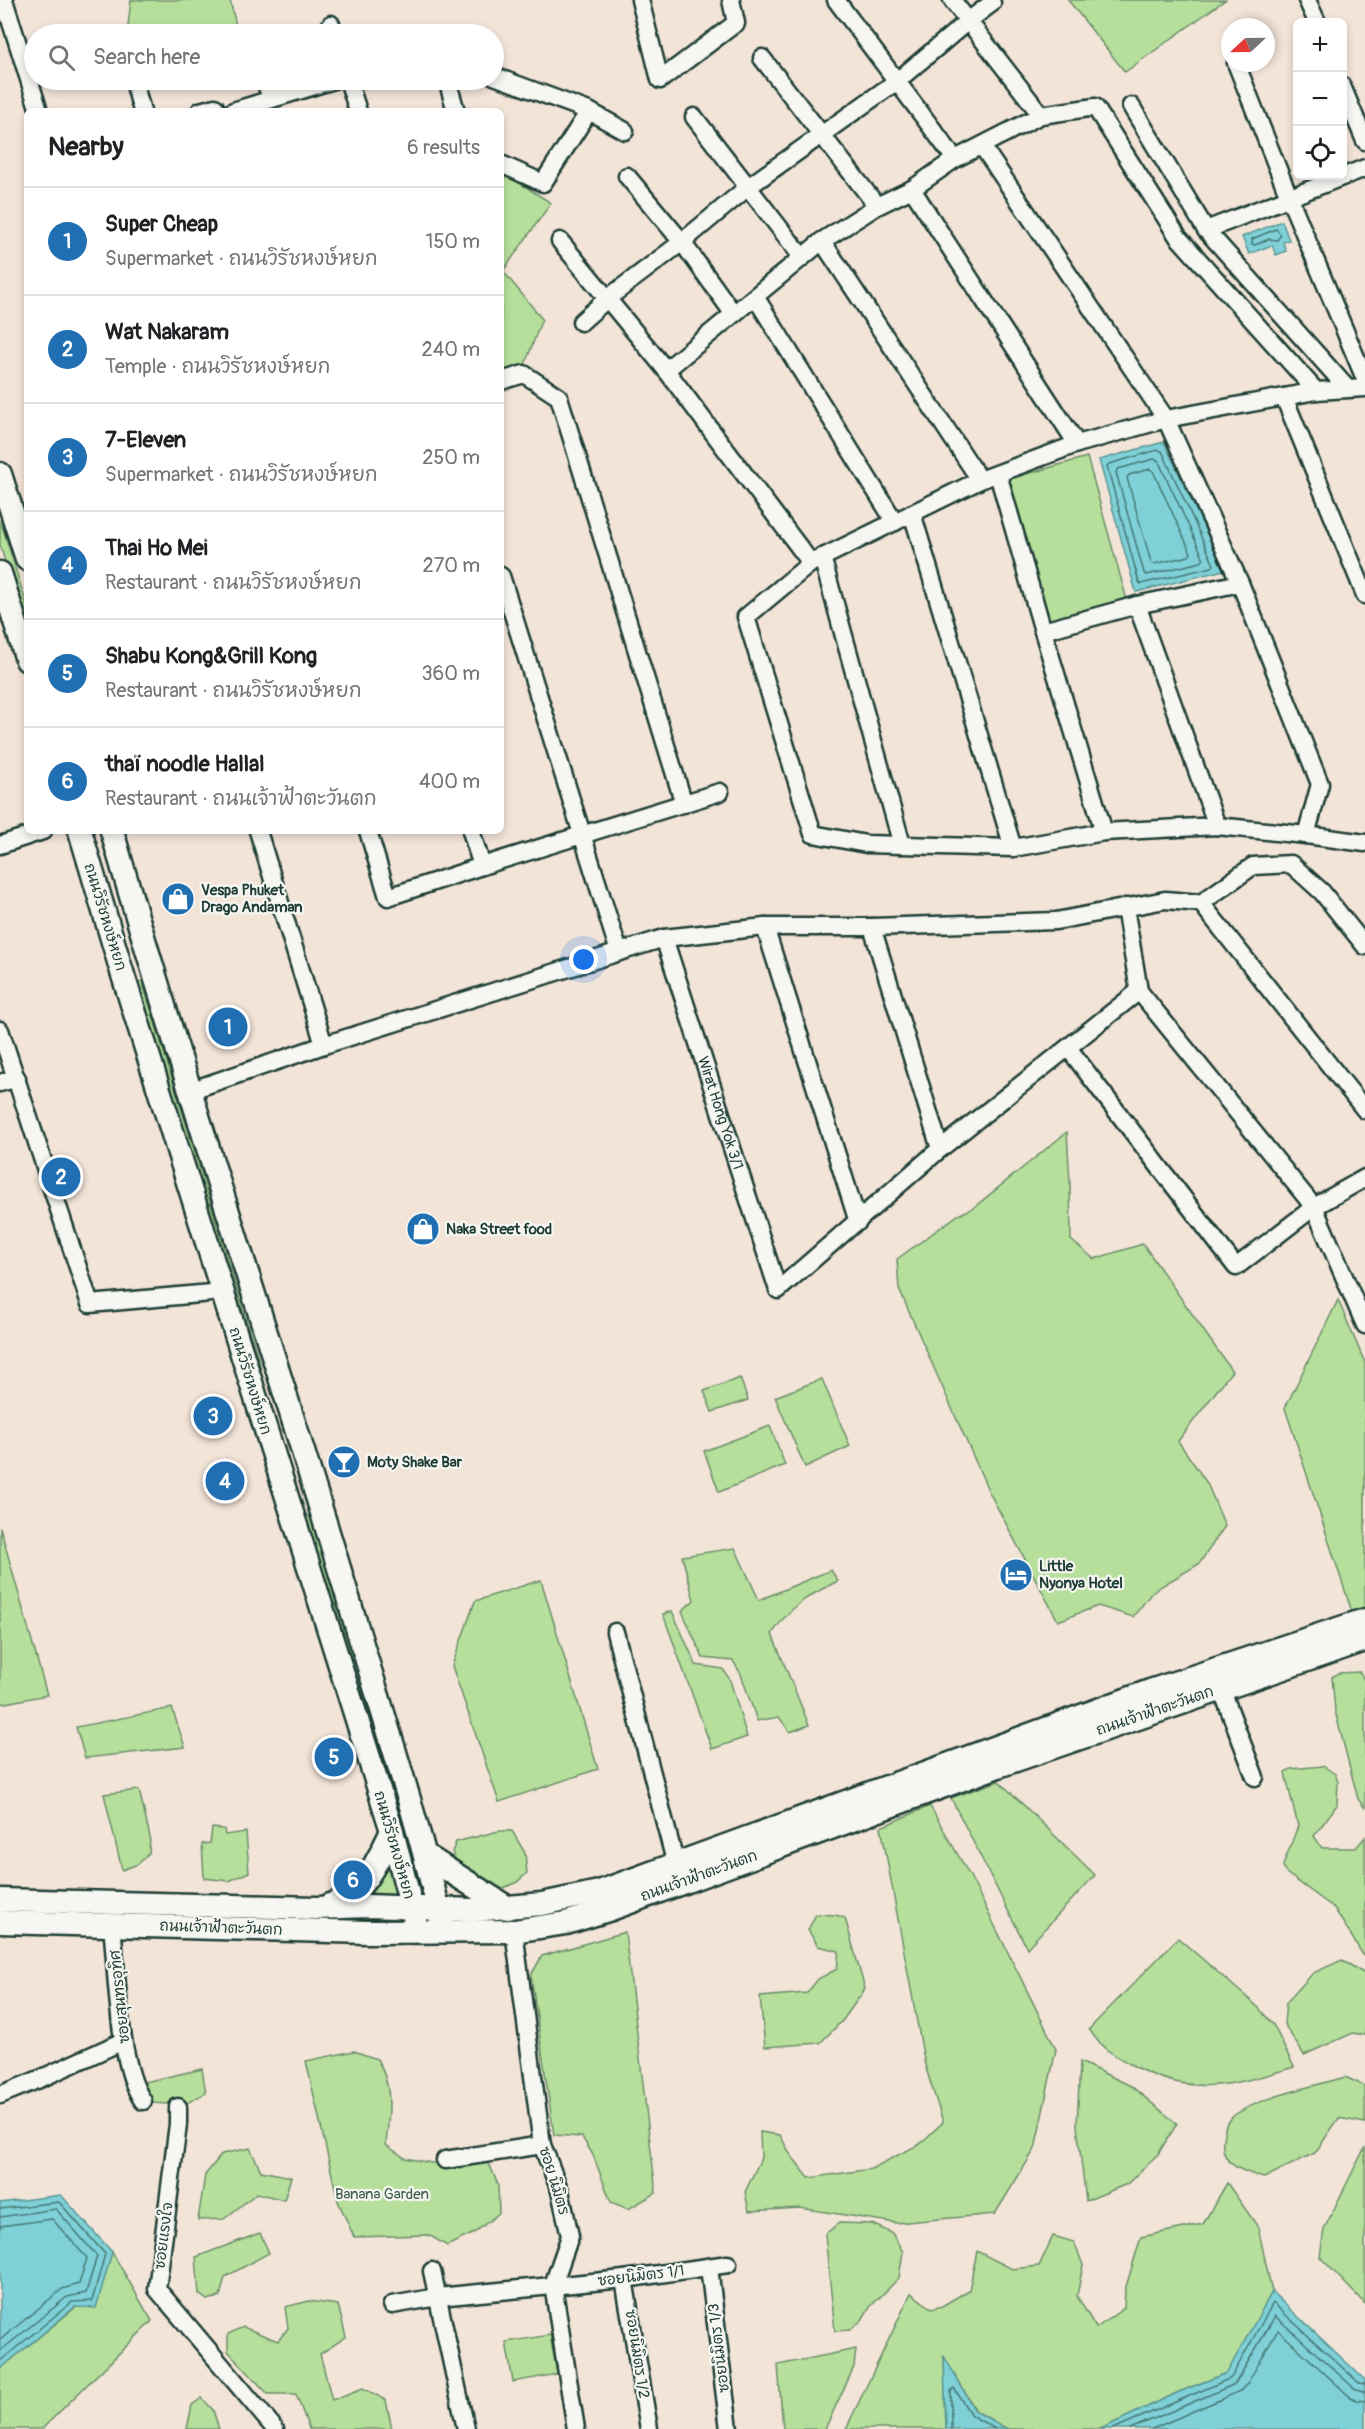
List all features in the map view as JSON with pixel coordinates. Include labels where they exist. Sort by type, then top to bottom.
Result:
[{"type":"main road","points":[[0,474],[22,526]]},
{"type":"main road","points":[[0,573],[24,650]]},
{"type":"main road","name":"ถนนวิรัชหงษ์หยก","points":[[81,834],[285,1496],[392,1832],[418,1932]]},
{"type":"main road","name":"ถนนวิรัชหงษ์หยก","points":[[113,834],[189,1091],[314,1485],[425,1854],[444,1931]]},
{"type":"main road","points":[[122,972],[150,963]]},
{"type":"main road","points":[[285,1496],[314,1485]]},
{"type":"main road","name":"ถนนเจ้าฟ้าตะวันตก","points":[[0,1900],[473,1910],[542,1904],[591,1894],[1150,1691],[1365,1620]]},
{"type":"main road","name":"ถนนเจ้าฟ้าตะวันตก","points":[[0,1922],[368,1932],[514,1930],[566,1923],[611,1909],[1001,1765],[1365,1640]]},
{"type":"main road","points":[[317,1908],[338,1903],[357,1891],[377,1861],[392,1832]]},
{"type":"main road","points":[[425,1854],[508,1908]]},
{"type":"street","points":[[4,0],[24,63]]},
{"type":"street","points":[[640,0],[660,80],[736,23],[731,0]]},
{"type":"street","points":[[836,0],[955,159]]},
{"type":"street","points":[[952,0],[1041,115]]},
{"type":"street","points":[[1307,0],[1315,18]]},
{"type":"street","points":[[581,322],[748,187],[897,81],[993,3]]},
{"type":"street","points":[[762,58],[877,206]]},
{"type":"street","points":[[1240,72],[1365,379]]},
{"type":"street","points":[[504,80],[589,111],[625,131]]},
{"type":"street","points":[[32,90],[38,108]]},
{"type":"street","points":[[136,90],[141,108]]},
{"type":"street","points":[[268,90],[271,99]]},
{"type":"street","points":[[242,108],[301,90]]},
{"type":"street","points":[[351,90],[357,108]]},
{"type":"street","points":[[450,90],[455,108]]},
{"type":"street","points":[[1347,98],[1365,141]]},
{"type":"street","points":[[1131,106],[1206,230],[1347,388]]},
{"type":"street","points":[[666,370],[733,313],[756,298],[822,241],[877,206],[912,189],[955,159],[1041,115],[1095,107],[1178,237],[1316,391]]},
{"type":"street","points":[[504,165],[543,183],[589,111]]},
{"type":"street","points":[[694,117],[802,257]]},
{"type":"street","points":[[982,146],[1166,419],[1240,583],[1320,784],[1306,835]]},
{"type":"street","points":[[1206,230],[1365,168]]},
{"type":"street","points":[[627,176],[682,242],[733,313]]},
{"type":"street","points":[[912,189],[1077,444]]},
{"type":"street","points":[[560,241],[666,370],[816,560],[902,845]]},
{"type":"street","points":[[822,241],[980,480]]},
{"type":"street","points":[[756,298],[895,522]]},
{"type":"street","points":[[504,380],[524,374],[559,397],[684,804]]},
{"type":"street","points":[[1365,388],[1316,391],[1166,419],[1077,444],[980,480],[816,560],[746,617],[813,834],[866,844],[1013,848],[1104,832],[1217,826],[1365,843]]},
{"type":"street","points":[[1284,397],[1365,595]]},
{"type":"street","points":[[998,474],[1104,832]]},
{"type":"street","points":[[912,513],[1013,848]]},
{"type":"street","points":[[1043,631],[1137,605],[1240,583]]},
{"type":"street","points":[[504,585],[620,952]]},
{"type":"street","points":[[1137,605],[1217,826]]},
{"type":"street","points":[[369,834],[388,897],[720,792]]},
{"type":"street","points":[[0,845],[34,834]]},
{"type":"street","points":[[259,834],[324,1045]]},
{"type":"street","points":[[472,834],[482,866]]},
{"type":"street","points":[[189,1091],[324,1045],[664,938],[765,927],[872,927],[1056,921],[1165,900],[1201,903],[1253,866],[1291,864],[1322,892],[1365,946]]},
{"type":"street","points":[[1201,903],[1365,1110]]},
{"type":"street","points":[[1125,907],[1139,991],[1314,1207],[1365,1325]]},
{"type":"street","points":[[765,927],[858,1222],[940,1149],[1069,1049],[1139,991]]},
{"type":"street","points":[[872,927],[940,1149]]},
{"type":"street","name":"Wirat Hong Yok 3/1","points":[[664,938],[778,1290],[858,1222]]},
{"type":"street","points":[[0,1030],[90,1304],[222,1292]]},
{"type":"street","points":[[1069,1049],[1236,1267],[1314,1207],[1365,1178]]},
{"type":"street","points":[[0,1083],[16,1078]]},
{"type":"street","points":[[615,1632],[676,1865]]},
{"type":"street","points":[[1221,1688],[1255,1777]]},
{"type":"street","name":"ซอยสุนทรอุทิศ","points":[[112,1925],[123,2041],[137,2093],[143,2101]]},
{"type":"street","name":"ซอย นิมิตร","points":[[514,1930],[542,2145],[560,2191],[570,2236],[553,2285],[576,2429]]},
{"type":"street","points":[[0,2094],[42,2078],[123,2041]]},
{"type":"street","name":"ซอยแรงใจ","points":[[178,2107],[178,2124],[157,2289],[276,2429]]},
{"type":"street","points":[[446,2160],[542,2145]]},
{"type":"street","name":"ซอยนิมิตร 1/1","points":[[392,2305],[438,2297],[624,2279],[728,2264]]},
{"type":"street","name":"ซอยนิมิตร 1/3","points":[[709,2267],[729,2429]]},
{"type":"street","points":[[432,2271],[466,2429]]},
{"type":"street","name":"ซอยนิมิตร 1/2","points":[[624,2279],[649,2429]]},
{"type":"green space","points":[[131,0],[230,0],[236,24],[128,24]]},
{"type":"green space","points":[[1068,0],[1225,0],[1125,72]]},
{"type":"green space","points":[[504,173],[551,203],[504,270]]},
{"type":"green space","points":[[504,272],[542,319],[523,370],[504,375]]},
{"type":"green space","points":[[1087,457],[1127,600],[1046,623],[1006,480]]},
{"type":"green space","points":[[0,519],[24,596],[24,623],[0,545]]},
{"type":"green space","points":[[142,981],[259,1361],[271,1417],[161,1072],[154,1034],[139,982]]},
{"type":"green space","points":[[1067,1132],[1071,1240],[1094,1259],[1143,1244],[1232,1371],[1178,1441],[1207,1483],[1225,1526],[1199,1564],[1153,1591],[1133,1617],[1098,1606],[1058,1621],[989,1492],[899,1289],[897,1259],[958,1215],[973,1208]]},
{"type":"green space","points":[[1338,1300],[1365,1363],[1365,1611],[1353,1615],[1285,1408]]},
{"type":"green space","points":[[740,1378],[748,1400],[712,1412],[704,1391]]},
{"type":"green space","points":[[822,1379],[850,1446],[805,1467],[775,1397]]},
{"type":"green space","points":[[770,1426],[785,1465],[719,1492],[704,1451]]},
{"type":"green space","points":[[310,1515],[410,1842],[416,1878],[413,1878],[332,1615],[320,1562],[306,1516]]},
{"type":"green space","points":[[0,1527],[47,1695],[0,1704]]},
{"type":"green space","points":[[735,1548],[759,1600],[831,1570],[838,1581],[801,1602],[772,1634],[809,1725],[790,1732],[779,1717],[757,1721],[741,1674],[733,1661],[703,1658],[682,1611],[694,1600],[682,1556]]},
{"type":"green space","points":[[541,1580],[598,1769],[499,1802],[452,1666],[475,1601]]},
{"type":"green space","points":[[672,1611],[696,1665],[723,1669],[730,1680],[747,1737],[712,1749],[663,1614]]},
{"type":"green space","points":[[1360,1672],[1365,1682],[1365,1808],[1358,1799],[1335,1711],[1332,1677],[1338,1673]]},
{"type":"green space","points":[[172,1708],[185,1747],[85,1758],[76,1727]]},
{"type":"green space","points":[[1323,1766],[1335,1774],[1338,1781],[1337,1805],[1314,1836],[1322,1848],[1356,1848],[1365,1837],[1365,1958],[1334,1908],[1285,1872],[1283,1865],[1298,1826],[1285,1773],[1291,1769]]},
{"type":"green space","points":[[999,1781],[1095,1875],[1027,1948],[951,1798]]},
{"type":"green space","points":[[139,1790],[150,1837],[149,1853],[138,1864],[122,1870],[104,1794]]},
{"type":"green space","points":[[930,1806],[970,1876],[1056,2049],[1035,2149],[995,2214],[896,2223],[800,2208],[749,2211],[745,2192],[761,2158],[760,2132],[780,2135],[790,2154],[809,2178],[871,2169],[920,2144],[943,2122],[925,2065],[881,1827]]},
{"type":"green space","points":[[212,1828],[224,1829],[225,1835],[246,1832],[249,1872],[229,1881],[204,1878],[202,1844],[210,1843]]},
{"type":"green space","points":[[499,1831],[512,1831],[525,1853],[527,1873],[516,1883],[487,1894],[460,1869],[452,1852],[456,1842]]},
{"type":"green space","points":[[387,1854],[403,1897],[361,1897]]},
{"type":"green space","points":[[816,1914],[845,1918],[865,1989],[843,2020],[820,2043],[765,2047],[760,1997],[807,1993],[818,1979],[837,1969],[839,1951],[818,1946],[808,1930]]},
{"type":"green space","points":[[625,1932],[656,2193],[628,2209],[611,2202],[593,2155],[582,2137],[554,2135],[531,1975],[542,1956]]},
{"type":"green space","points":[[1178,1938],[1258,2007],[1274,2026],[1294,2067],[1231,2083],[1192,2085],[1152,2075],[1107,2050],[1098,2042],[1089,2029]]},
{"type":"green space","points":[[1342,1960],[1365,1974],[1365,2035],[1353,2033],[1304,2055],[1284,2024],[1286,2003],[1313,1973]]},
{"type":"green space","name":"Banana Garden","points":[[354,2051],[377,2059],[386,2080],[389,2100],[386,2145],[405,2158],[437,2164],[489,2163],[498,2185],[499,2213],[474,2233],[447,2246],[429,2235],[354,2237],[338,2201],[306,2061]]},
{"type":"green space","points":[[1080,2062],[1131,2086],[1177,2124],[1158,2154],[1127,2184],[1086,2201],[1077,2126]]},
{"type":"green space","points":[[202,2069],[206,2093],[183,2105],[152,2103],[140,2083]]},
{"type":"green space","points":[[1345,2077],[1365,2086],[1365,2123],[1339,2118],[1315,2153],[1264,2178],[1236,2167],[1226,2157],[1223,2150],[1224,2130],[1229,2120],[1238,2113],[1266,2100]]},
{"type":"green space","points":[[1365,2147],[1365,2304],[1320,2257],[1324,2229]]},
{"type":"green space","points":[[250,2148],[261,2171],[291,2177],[284,2200],[257,2193],[224,2219],[198,2220],[205,2175],[222,2154]]},
{"type":"green space","points":[[1227,2183],[1258,2227],[1272,2292],[1227,2373],[1179,2392],[1101,2429],[1007,2429],[976,2411],[944,2357],[946,2429],[846,2429],[911,2293],[932,2309],[942,2306],[969,2290],[977,2251],[1012,2269],[1039,2266],[1053,2236],[1074,2242],[1083,2265],[1077,2296],[1096,2328],[1124,2308],[1125,2290],[1141,2237],[1203,2224]]},
{"type":"green space","points":[[840,2223],[872,2224],[892,2233],[903,2252],[899,2278],[869,2308],[862,2320],[850,2330],[835,2331],[825,2234]]},
{"type":"green space","points":[[260,2233],[269,2253],[225,2277],[220,2297],[207,2300],[199,2294],[196,2257]]},
{"type":"green space","points":[[112,2252],[152,2321],[42,2429],[0,2429],[0,2369],[76,2307],[96,2307]]},
{"type":"green space","points":[[309,2301],[338,2305],[346,2337],[320,2354],[332,2400],[363,2388],[386,2400],[392,2429],[309,2429],[296,2394],[268,2394],[228,2351],[228,2334],[243,2327],[278,2341],[288,2328],[285,2307]]},
{"type":"green space","points":[[550,2335],[557,2374],[513,2382],[506,2342]]},
{"type":"green space","points":[[856,2349],[854,2367],[825,2429],[783,2429],[778,2365]]},
{"type":"green space","points":[[202,2398],[213,2410],[219,2429],[187,2429],[192,2405]]},
{"type":"water","points":[[1282,221],[1289,240],[1283,242],[1286,251],[1276,255],[1272,245],[1249,254],[1242,237]]},
{"type":"water","points":[[1164,442],[1224,570],[1136,592],[1099,460]]},
{"type":"water","points":[[61,2195],[112,2252],[96,2308],[75,2307],[0,2369],[0,2203]]},
{"type":"water","points":[[1272,2292],[1365,2380],[1365,2429],[1101,2429],[1179,2392],[1227,2373]]},
{"type":"water","points":[[944,2356],[975,2411],[1007,2429],[946,2429]]},
{"type":"place","name":"Vespa Phuket Drago Andaman","points":[[178,899]]},
{"type":"place","name":"Super Cheap","points":[[228,1027]]},
{"type":"place","name":"Wat Nakaram","points":[[61,1177]]},
{"type":"place","name":"Naka Street food","points":[[423,1229]]},
{"type":"place","name":"7-Eleven","points":[[213,1416]]},
{"type":"place","name":"Moty Shake Bar","points":[[344,1462]]},
{"type":"place","name":"Thai Ho Mei","points":[[225,1481]]},
{"type":"place","name":"Little Nyonya Hotel","points":[[1016,1575]]},
{"type":"place","name":"Shabu Kong&Grill Kong","points":[[334,1757]]},
{"type":"place","name":"thaï noodle Hallal","points":[[353,1880]]}]
